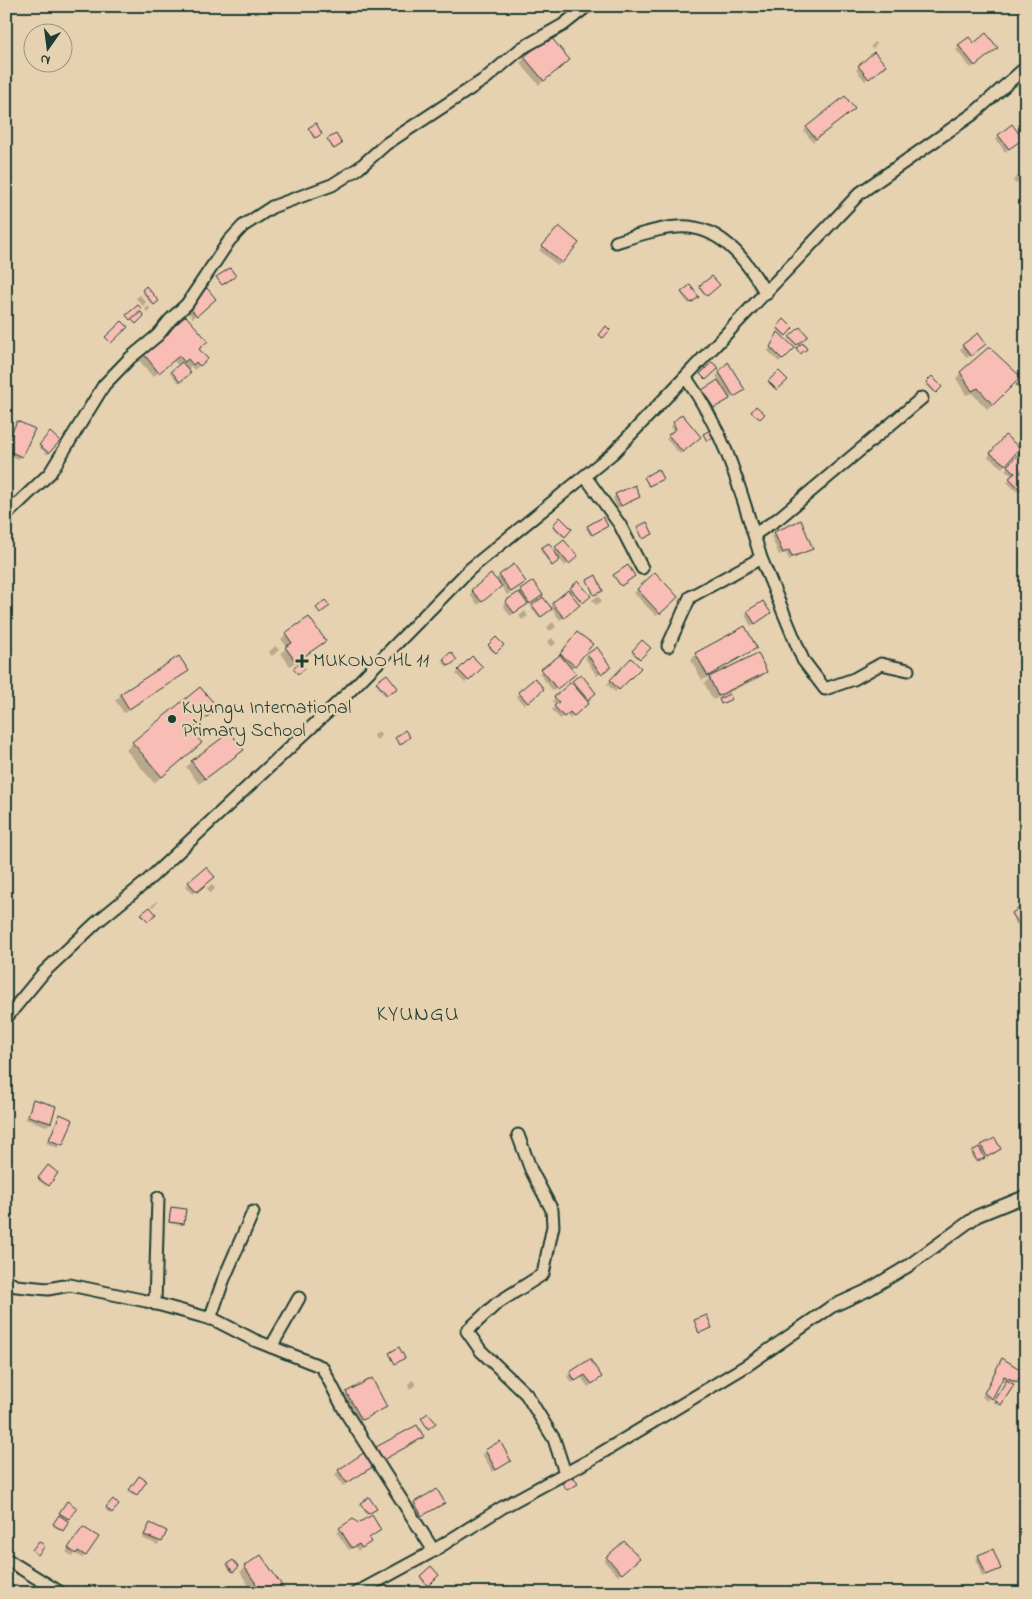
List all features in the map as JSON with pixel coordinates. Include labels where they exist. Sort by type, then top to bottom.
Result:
[{"type":"street","points":[[6,515],[50,473],[104,385],[130,358],[158,336],[170,320],[188,304],[229,241],[243,226],[272,207],[332,185],[359,168],[386,144],[485,78],[522,48],[563,24],[586,6]]},
{"type":"street","points":[[6,1018],[44,972],[98,922],[146,882],[348,693],[470,569],[613,453],[860,193],[973,114],[1026,67]]},
{"type":"street","points":[[616,242],[646,232],[695,228],[727,242],[753,270],[766,294]]},
{"type":"street","points":[[686,378],[719,432],[735,471],[761,558],[803,660],[825,689],[854,679],[881,664],[908,670]]},
{"type":"street","points":[[754,534],[779,518],[922,398]]},
{"type":"street","points":[[585,476],[620,525],[642,568]]},
{"type":"street","points":[[668,646],[690,597],[761,558]]},
{"type":"street","points":[[518,1135],[532,1170],[552,1210],[553,1226],[543,1274],[496,1304],[467,1331],[491,1362],[526,1394],[554,1439],[565,1473]]},
{"type":"street","points":[[356,1593],[434,1550],[502,1507],[565,1473],[746,1366],[831,1307],[868,1290],[908,1266],[977,1216],[1026,1196]]},
{"type":"street","points":[[155,1304],[158,1198]]},
{"type":"street","points":[[210,1319],[223,1281],[253,1212]]},
{"type":"street","points":[[6,1281],[16,1286],[48,1289],[70,1285],[97,1289],[210,1319],[322,1368],[346,1413],[434,1550]]},
{"type":"street","points":[[271,1347],[299,1298]]},
{"type":"street","points":[[6,1559],[61,1593]]},
{"type":"building","points":[[986,33],[998,48],[975,66],[958,45],[969,37],[974,43]]},
{"type":"building","points":[[550,36],[570,60],[544,81],[524,57]]},
{"type":"building","points":[[874,52],[886,65],[869,79],[858,66]]},
{"type":"building","points":[[845,96],[855,109],[816,139],[806,127]]},
{"type":"building","points":[[316,123],[322,134],[315,138],[308,128]]},
{"type":"building","points":[[1012,124],[1023,139],[1009,149],[998,135]]},
{"type":"building","points":[[336,134],[342,144],[334,149],[327,139]]},
{"type":"building","points":[[559,226],[579,243],[562,263],[542,246]]},
{"type":"building","points":[[230,268],[236,276],[222,285],[216,277]]},
{"type":"building","points":[[712,276],[720,285],[707,296],[699,286]]},
{"type":"building","points":[[690,285],[699,297],[691,303],[681,292]]},
{"type":"building","points":[[146,286],[159,301],[154,305],[142,290]]},
{"type":"building","points":[[207,288],[216,299],[197,316],[187,305]]},
{"type":"building","points":[[138,305],[142,309],[130,320],[126,315]]},
{"type":"building","points":[[141,312],[144,316],[136,324],[132,320]]},
{"type":"building","points":[[186,316],[208,341],[199,349],[208,359],[200,366],[196,362],[193,365],[188,359],[185,362],[179,356],[159,373],[143,353]]},
{"type":"building","points":[[784,319],[793,328],[786,336],[777,327]]},
{"type":"building","points":[[122,321],[128,327],[111,343],[105,337]]},
{"type":"building","points":[[606,326],[610,330],[603,338],[599,335]]},
{"type":"building","points":[[800,327],[808,336],[797,345],[789,337]]},
{"type":"building","points":[[778,332],[795,348],[783,360],[770,347]]},
{"type":"building","points":[[978,333],[986,344],[971,356],[962,345]]},
{"type":"building","points":[[803,343],[807,349],[800,354],[796,348]]},
{"type":"building","points":[[989,347],[1021,377],[993,405],[978,388],[972,391],[960,372]]},
{"type":"building","points":[[182,362],[191,373],[180,382],[171,371]]},
{"type":"building","points":[[712,362],[719,368],[706,380],[700,374]]},
{"type":"building","points":[[728,362],[745,390],[734,397],[719,372]]},
{"type":"building","points":[[779,371],[788,380],[777,390],[768,381]]},
{"type":"building","points":[[932,376],[942,387],[936,393],[926,382]]},
{"type":"building","points":[[718,380],[730,399],[714,408],[702,390]]},
{"type":"building","points":[[1022,380],[1026,383],[1026,389],[1023,392],[1016,385]]},
{"type":"building","points":[[756,406],[765,414],[760,419],[751,412]]},
{"type":"building","points":[[682,414],[701,437],[683,452],[668,435],[676,429],[673,422]]},
{"type":"building","points":[[17,421],[35,429],[22,457],[6,450],[6,445]]},
{"type":"building","points":[[712,429],[716,437],[707,441],[703,434]]},
{"type":"building","points":[[50,432],[60,441],[49,453],[39,445]]},
{"type":"building","points":[[1005,435],[1020,448],[1006,465],[990,453]]},
{"type":"building","points":[[1021,451],[1026,456],[1026,465],[1020,472],[1026,478],[1026,485],[1021,490],[1009,478],[1015,473],[1007,466]]},
{"type":"building","points":[[658,469],[663,479],[649,486],[644,477]]},
{"type":"building","points":[[635,485],[640,497],[621,506],[615,494]]},
{"type":"building","points":[[560,517],[572,529],[565,537],[553,525]]},
{"type":"building","points":[[603,517],[608,526],[592,535],[587,526]]},
{"type":"building","points":[[801,520],[813,549],[792,557],[789,550],[783,553],[774,532]]},
{"type":"building","points":[[647,522],[653,534],[643,539],[637,527]]},
{"type":"building","points":[[564,540],[578,556],[569,564],[555,547]]},
{"type":"building","points":[[549,543],[560,560],[552,566],[541,548]]},
{"type":"building","points":[[514,564],[526,582],[511,592],[499,575]]},
{"type":"building","points":[[628,565],[635,576],[621,586],[613,575]]},
{"type":"building","points":[[655,572],[678,597],[660,614],[637,589]]},
{"type":"building","points":[[491,574],[502,586],[482,602],[471,590]]},
{"type":"building","points":[[596,575],[603,591],[594,595],[587,580]]},
{"type":"building","points":[[533,581],[543,595],[530,604],[520,590]]},
{"type":"building","points":[[578,581],[591,596],[583,603],[570,588]]},
{"type":"building","points":[[568,590],[580,605],[564,618],[552,603]]},
{"type":"building","points":[[519,592],[528,604],[514,613],[505,601]]},
{"type":"building","points":[[543,597],[552,609],[541,617],[532,605]]},
{"type":"building","points":[[325,600],[330,606],[320,613],[316,608]]},
{"type":"building","points":[[763,601],[771,613],[755,624],[747,611]]},
{"type":"building","points":[[309,617],[326,641],[296,662],[285,647],[292,643],[285,633]]},
{"type":"building","points":[[745,626],[757,648],[708,676],[695,653]]},
{"type":"building","points":[[577,632],[593,644],[575,666],[560,654]]},
{"type":"building","points":[[496,637],[504,645],[496,653],[488,645]]},
{"type":"building","points":[[642,640],[651,648],[640,659],[632,651]]},
{"type":"building","points":[[597,647],[611,667],[601,674],[587,654]]},
{"type":"building","points":[[451,652],[457,660],[449,666],[443,659]]},
{"type":"building","points":[[758,653],[767,672],[718,696],[709,677]]},
{"type":"building","points":[[560,655],[576,674],[557,689],[541,669]]},
{"type":"building","points":[[179,656],[189,671],[129,709],[120,694]]},
{"type":"building","points":[[472,656],[483,667],[469,681],[458,670]]},
{"type":"building","points":[[631,658],[641,668],[619,690],[610,680]]},
{"type":"building","points":[[300,663],[305,669],[298,674],[293,669]]},
{"type":"building","points":[[387,674],[398,688],[387,695],[376,682]]},
{"type":"building","points":[[581,674],[596,693],[588,700],[572,681]]},
{"type":"building","points":[[535,678],[544,689],[528,703],[518,692]]},
{"type":"building","points":[[571,682],[589,703],[574,716],[570,712],[564,717],[554,706],[559,702],[554,697]]},
{"type":"building","points":[[200,687],[218,708],[191,730],[202,743],[162,777],[132,742]]},
{"type":"building","points":[[729,694],[732,699],[721,704],[719,699]]},
{"type":"building","points":[[405,730],[410,737],[400,745],[395,738]]},
{"type":"building","points":[[230,732],[244,750],[205,779],[191,761]]},
{"type":"building","points":[[206,867],[215,877],[197,892],[188,882]]},
{"type":"building","points":[[1022,906],[1026,912],[1026,925],[1021,928],[1012,913]]},
{"type":"building","points":[[150,907],[156,914],[148,921],[141,914]]},
{"type":"building","points":[[33,1099],[56,1106],[51,1123],[28,1116]]},
{"type":"building","points":[[60,1114],[73,1120],[63,1145],[49,1140]]},
{"type":"building","points":[[995,1138],[1001,1149],[987,1157],[981,1145]]},
{"type":"building","points":[[979,1147],[985,1158],[977,1161],[972,1151]]},
{"type":"building","points":[[48,1165],[58,1173],[49,1186],[38,1178]]},
{"type":"building","points":[[171,1207],[186,1209],[184,1224],[169,1222]]},
{"type":"building","points":[[707,1315],[712,1328],[699,1333],[694,1320]]},
{"type":"building","points":[[399,1347],[405,1358],[395,1364],[389,1353]]},
{"type":"building","points":[[1002,1358],[1023,1371],[1017,1382],[1004,1376],[992,1399],[984,1393]]},
{"type":"building","points":[[590,1359],[602,1377],[592,1384],[585,1375],[575,1381],[570,1372]]},
{"type":"building","points":[[372,1378],[387,1407],[362,1420],[346,1392]]},
{"type":"building","points":[[1007,1380],[1014,1385],[1001,1405],[994,1400]]},
{"type":"building","points":[[428,1413],[436,1423],[428,1429],[421,1418]]},
{"type":"building","points":[[417,1425],[424,1437],[383,1460],[376,1447]]},
{"type":"building","points":[[500,1441],[511,1461],[496,1470],[485,1450]]},
{"type":"building","points":[[365,1452],[374,1466],[347,1483],[338,1470]]},
{"type":"building","points":[[139,1476],[147,1481],[137,1495],[129,1490]]},
{"type":"building","points":[[573,1476],[578,1484],[567,1490],[562,1483]]},
{"type":"building","points":[[437,1489],[445,1503],[422,1516],[414,1502]]},
{"type":"building","points":[[369,1497],[377,1509],[368,1514],[360,1503]]},
{"type":"building","points":[[113,1499],[119,1505],[112,1513],[106,1507]]},
{"type":"building","points":[[67,1501],[77,1508],[69,1519],[59,1513]]},
{"type":"building","points":[[59,1515],[69,1522],[63,1531],[53,1524]]},
{"type":"building","points":[[372,1515],[381,1530],[369,1538],[371,1542],[362,1548],[359,1544],[352,1548],[339,1528],[353,1519],[358,1523]]},
{"type":"building","points":[[150,1523],[167,1531],[162,1542],[144,1535]]},
{"type":"building","points":[[83,1527],[99,1537],[86,1556],[78,1551],[76,1554],[68,1548]]},
{"type":"building","points":[[39,1541],[45,1546],[38,1555],[32,1550]]},
{"type":"building","points":[[624,1541],[640,1558],[622,1574],[606,1557]]},
{"type":"building","points":[[993,1549],[1001,1569],[986,1575],[978,1555]]},
{"type":"building","points":[[261,1555],[287,1593],[262,1593],[244,1566]]},
{"type":"building","points":[[233,1560],[239,1567],[233,1572],[227,1564]]},
{"type":"building","points":[[431,1566],[439,1575],[428,1586],[420,1576]]},
{"type":"place","name":"MUKONO HL 11","points":[[302,661]]},
{"type":"place","name":"Kyungu International Primary School","points":[[172,719]]},
{"type":"district","name":"KYUNGU","points":[[418,1015]]}]
